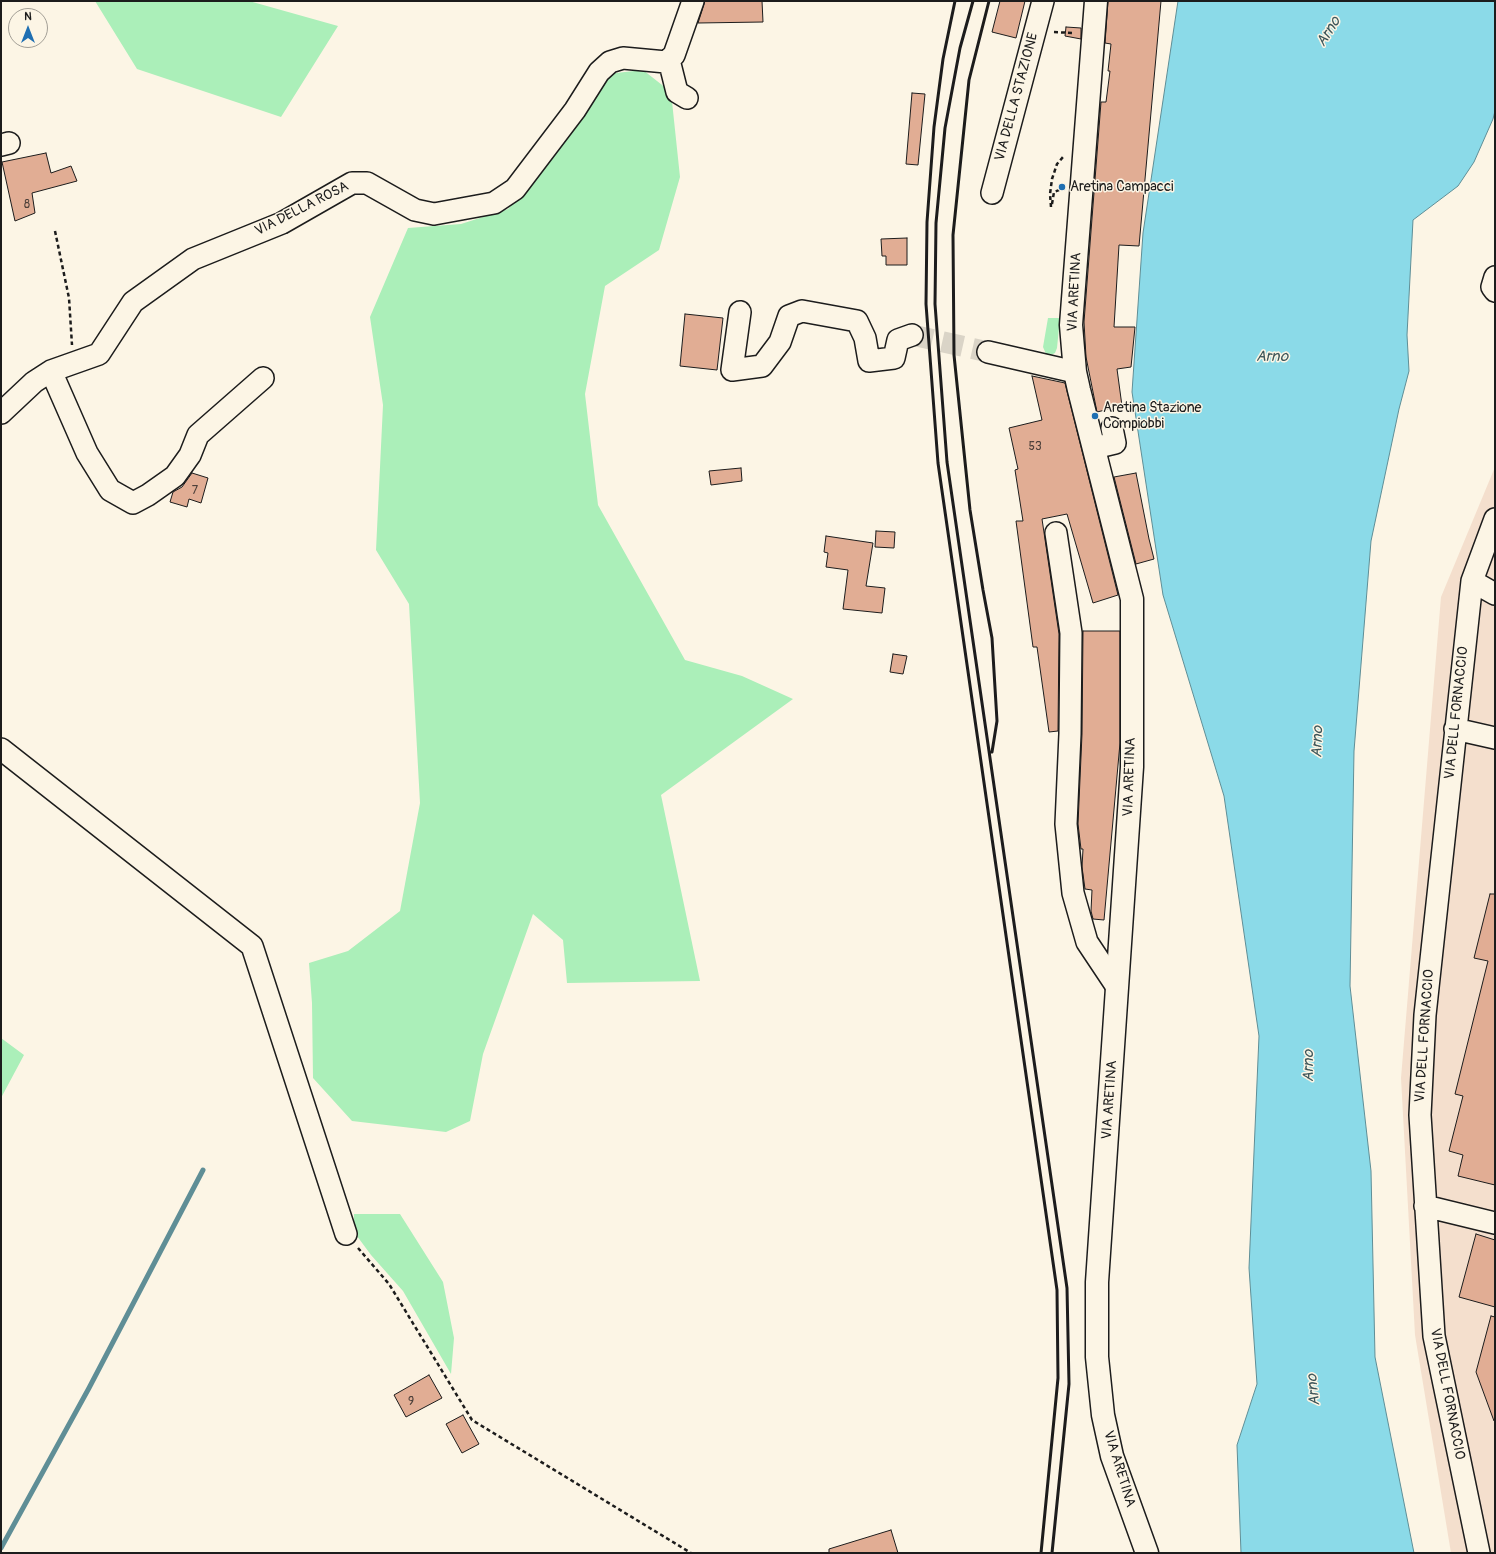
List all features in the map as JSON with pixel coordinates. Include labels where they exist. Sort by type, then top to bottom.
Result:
[{"type":"main road","name":"VIA ARETINA","points":[[1096,1],[1071,325],[1075,372],[1094,448],[1135,583],[1132,599],[1132,767],[1097,1282],[1097,1357],[1103,1415],[1112,1456],[1147,1553]]},
{"type":"street","points":[[687,98],[677,92],[669,60],[674,55],[693,1]]},
{"type":"street","name":"VIA DELLA STAZIONE","points":[[992,193],[1043,1]]},
{"type":"street","name":"VIA DELLA ROSA","points":[[1,413],[34,382],[51,370],[73,364],[99,354],[133,302],[193,259],[282,223],[352,183],[367,182],[415,210],[434,214],[494,203],[515,190],[575,110],[599,72],[610,62],[623,58],[666,62],[669,60]]},
{"type":"street","points":[[1495,277],[1492,287],[1495,291]]},
{"type":"street","points":[[740,312],[732,370],[762,366],[780,342],[789,316],[802,311],[857,321],[865,338],[869,361],[894,358],[898,340],[912,334]]},
{"type":"street","points":[[988,352],[1075,372]]},
{"type":"street","points":[[51,370],[88,453],[110,490],[133,503],[148,495],[174,476],[190,456],[198,435],[263,378]]},
{"type":"street","points":[[1094,448],[1115,443],[1112,428]]},
{"type":"street","name":"VIA DELL FORNACCIO","points":[[1479,1553],[1434,1336],[1420,1115],[1425,1014],[1472,581],[1495,519]]},
{"type":"street","points":[[1056,533],[1072,633],[1066,824],[1073,893],[1087,942],[1118,987]]},
{"type":"street","points":[[1472,581],[1495,594]]},
{"type":"street","points":[[1455,729],[1495,738]]},
{"type":"street","points":[[1,749],[252,946],[346,1234]]},
{"type":"street","points":[[1425,1206],[1495,1224]]},
{"type":"path","points":[[1056,32],[1072,33]]},
{"type":"path","points":[[1062,190],[1054,192],[1051,206],[1050,194],[1052,179],[1057,164],[1063,157]]},
{"type":"path","points":[[55,231],[69,298],[73,364]]},
{"type":"path","points":[[346,1234],[389,1284],[472,1420],[691,1553]]},
{"type":"shaded area","points":[[1495,467],[1495,1553],[1451,1553],[1415,1335],[1401,1078],[1441,597]]},
{"type":"green space","points":[[95,1],[249,1],[338,26],[281,117],[137,69]]},
{"type":"green space","points":[[643,70],[671,92],[680,177],[659,250],[605,286],[585,394],[598,505],[685,660],[742,676],[793,699],[661,795],[700,981],[567,983],[563,940],[533,914],[483,1054],[470,1121],[446,1132],[352,1121],[313,1078],[312,1003],[309,963],[348,951],[400,911],[420,803],[409,604],[376,550],[383,405],[370,317],[408,228],[461,224],[508,209],[563,142],[607,74]]},
{"type":"green space","points":[[1048,318],[1060,318],[1057,348],[1055,353],[1051,355],[1046,354],[1043,347]]},
{"type":"green space","points":[[1,1038],[24,1055],[1,1098]]},
{"type":"green space","points":[[354,1214],[400,1214],[443,1282],[454,1338],[451,1374],[403,1291],[371,1255],[354,1232]]},
{"type":"water","name":"Arno","points":[[1178,1],[1495,1],[1495,111],[1493,119],[1474,162],[1458,186],[1413,220],[1407,335],[1409,371],[1399,409],[1371,541],[1354,751],[1350,986],[1371,1171],[1375,1357],[1414,1553],[1241,1553],[1237,1445],[1257,1384],[1249,1268],[1259,1036],[1224,796],[1163,595],[1132,392],[1143,233]]},
{"type":"building","points":[[705,1],[762,1],[763,22],[698,23]]},
{"type":"building","points":[[1000,1],[1025,1],[1016,38],[992,32]]},
{"type":"building","points":[[1108,1],[1161,1],[1139,246],[1119,245],[1114,327],[1135,327],[1131,367],[1117,369],[1122,406],[1097,412],[1086,357],[1084,322],[1101,102],[1106,102],[1110,71],[1108,71],[1111,44],[1105,43]]},
{"type":"building","points":[[1066,27],[1081,28],[1081,39],[1065,36]]},
{"type":"building","points":[[912,93],[925,94],[918,165],[906,164]]},
{"type":"building","points":[[46,153],[51,173],[71,166],[77,181],[32,193],[35,213],[15,221],[2,162]]},
{"type":"building","points":[[907,238],[907,265],[886,265],[886,256],[882,256],[881,239]]},
{"type":"building","points":[[685,314],[723,318],[717,370],[680,366]]},
{"type":"building","points":[[1032,376],[1065,383],[1118,595],[1093,603],[1067,514],[1042,519],[1059,634],[1058,731],[1049,732],[1037,647],[1033,647],[1016,521],[1023,521],[1015,470],[1018,469],[1009,428],[1042,420]]},
{"type":"building","points":[[741,468],[742,481],[711,485],[709,471]]},
{"type":"building","points":[[192,473],[208,478],[201,503],[189,499],[187,507],[170,502],[173,492],[182,487]]},
{"type":"building","points":[[1136,473],[1154,559],[1136,564],[1114,477]]},
{"type":"building","points":[[876,531],[895,532],[894,548],[875,547]]},
{"type":"building","points":[[826,536],[873,543],[866,586],[885,588],[882,613],[843,609],[848,570],[826,567],[828,553],[824,552]]},
{"type":"building","points":[[1083,631],[1120,631],[1120,743],[1104,920],[1093,919],[1091,911],[1092,890],[1085,889],[1082,867],[1083,849],[1081,849],[1078,824],[1082,734]]},
{"type":"building","points":[[893,654],[907,656],[903,674],[890,672]]},
{"type":"building","points":[[1490,894],[1495,894],[1495,1185],[1458,1176],[1463,1155],[1449,1151],[1463,1096],[1455,1094],[1488,961],[1474,958]]},
{"type":"building","points":[[1476,1234],[1495,1240],[1495,1307],[1459,1297]]},
{"type":"building","points":[[1491,1316],[1495,1317],[1494,1421],[1476,1372]]},
{"type":"building","points":[[429,1375],[442,1398],[406,1417],[394,1395]]},
{"type":"building","points":[[463,1415],[479,1444],[462,1453],[446,1424]]},
{"type":"building","points":[[891,1530],[898,1553],[829,1553],[829,1549]]},
{"type":"waterway","points":[[1,1548],[89,1388],[203,1170]]},
{"type":"tunnel","points":[[912,335],[988,352]]},
{"type":"railway","points":[[955,1],[943,59],[934,127],[927,222],[926,304],[938,463],[1057,1290],[1058,1378],[1041,1553]]},
{"type":"railway","points":[[973,1],[960,48],[945,128],[936,223],[935,304],[947,462],[1067,1288],[1069,1384],[1052,1553]]},
{"type":"railway","points":[[989,1],[969,80],[953,235],[954,355],[970,510],[992,638],[997,721],[992,752]]},
{"type":"place","name":"Aretina Campacci","points":[[1062,187]]},
{"type":"place","name":"Aretina Stazione Compiobbi","points":[[1095,416]]}]
